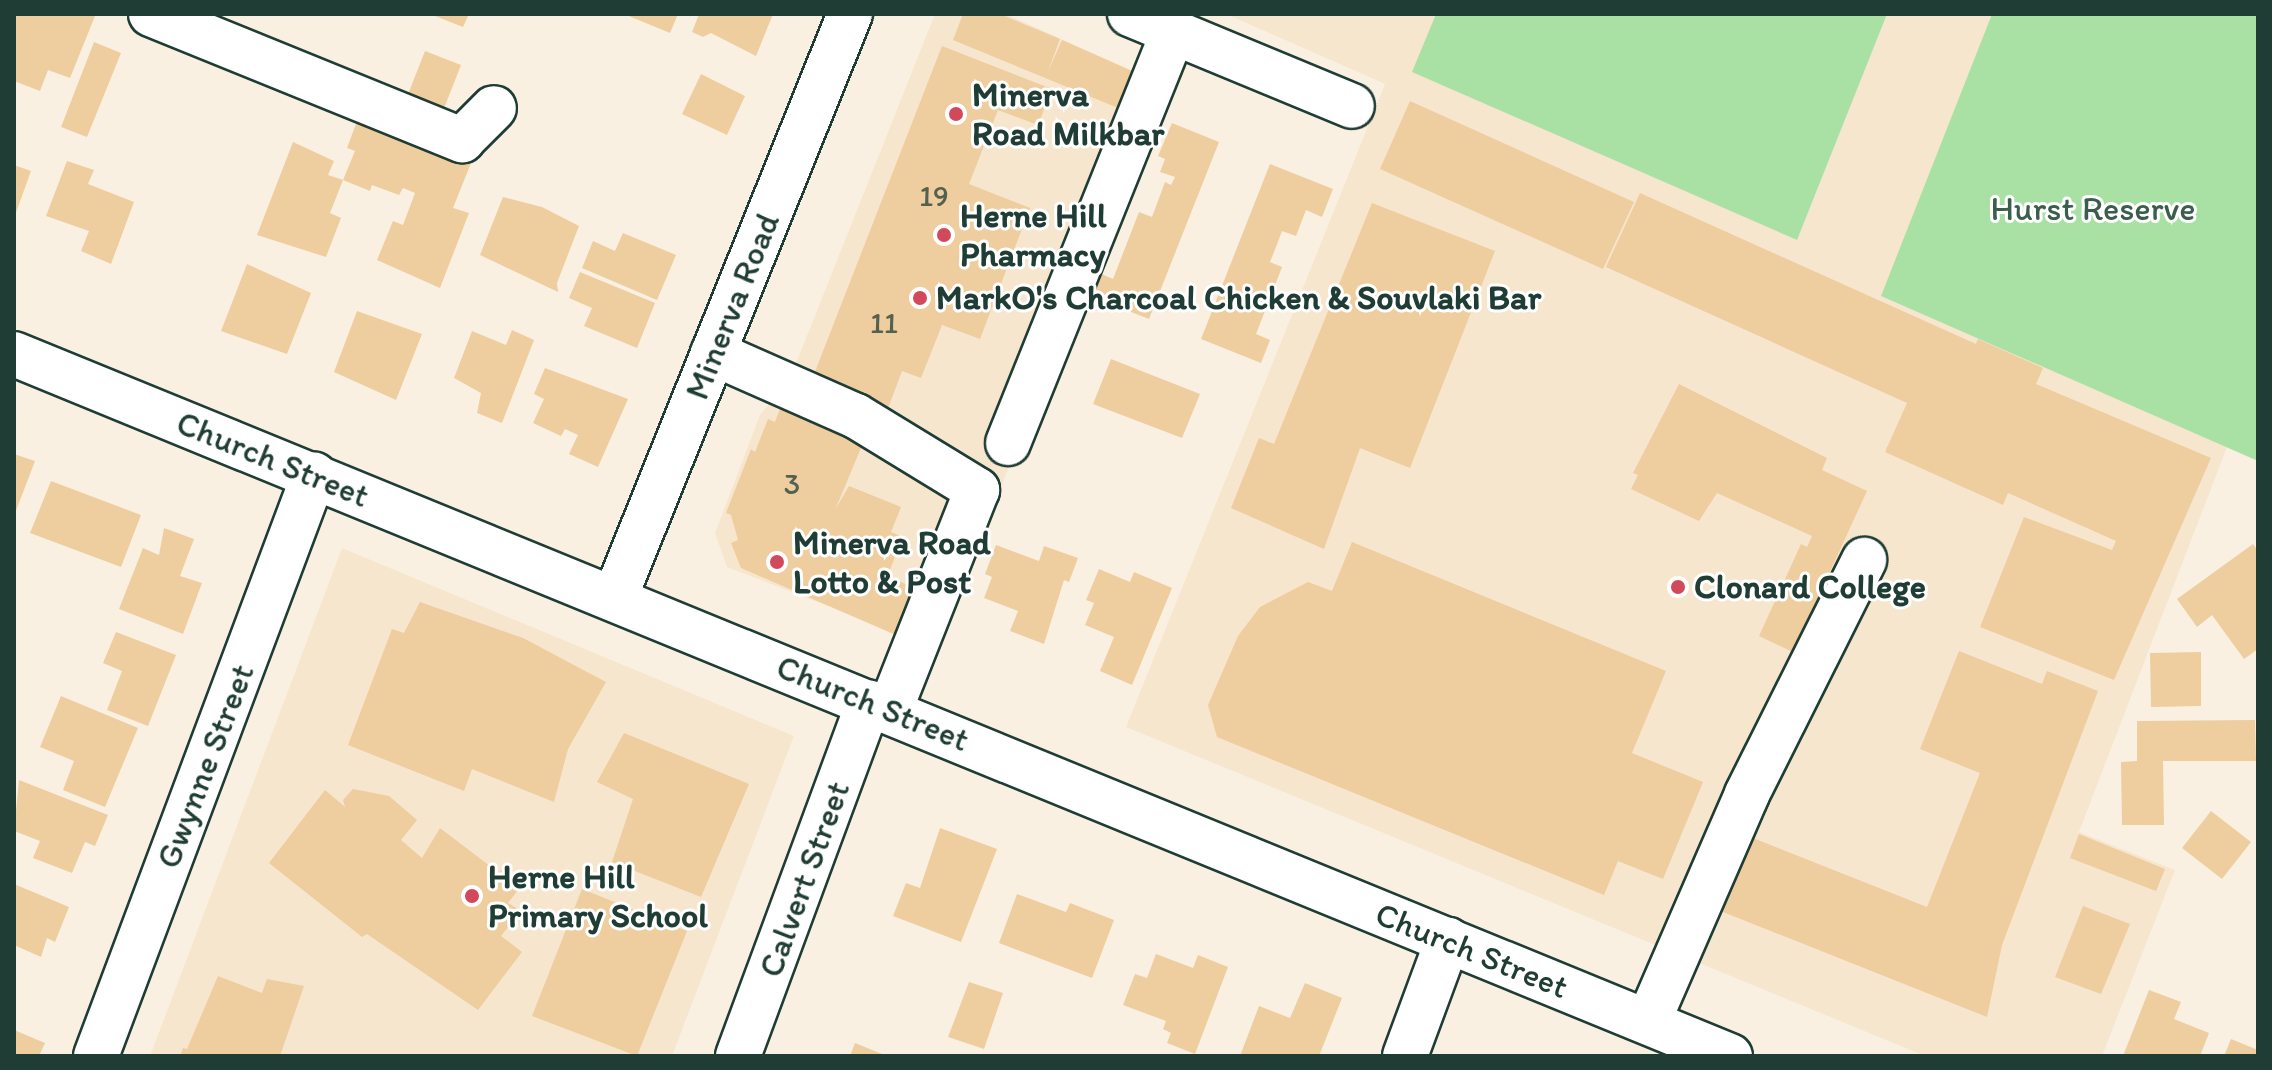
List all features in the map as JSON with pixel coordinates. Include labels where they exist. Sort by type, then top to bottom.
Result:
[{"type":"street","points":[[151,14],[462,140],[494,108]]},
{"type":"street","name":"Minerva Road","points":[[615,597],[850,14]]},
{"type":"street","points":[[1130,14],[1352,106]]},
{"type":"street","points":[[1008,443],[1174,31]]},
{"type":"street","name":"Calvert Street","points":[[713,353],[856,416],[977,490],[880,706],[738,1056]]},
{"type":"street","name":"Church Street","points":[[14,354],[615,597],[1730,1056]]},
{"type":"street","name":"Gwynne Street","points":[[96,1056],[314,475]]},
{"type":"street","points":[[1648,1022],[1747,794],[1864,560]]},
{"type":"street","points":[[1405,1056],[1448,940]]},
{"type":"shaded area","points":[[935,14],[1006,14],[1163,85],[936,648],[727,567],[715,533],[760,415],[791,376]]},
{"type":"shaded area","name":"Clonard College","points":[[1226,14],[1992,14],[1882,296],[2227,447],[2079,832],[2175,870],[2102,1056],[1925,1056],[1126,727],[1385,84]]},
{"type":"shaded area","name":"Herne Hill Primary School","points":[[342,548],[794,736],[672,1056],[150,1056]]},
{"type":"green space","points":[[1436,14],[1887,14],[1797,240],[1412,72]]},
{"type":"green space","name":"Hurst Reserve","points":[[1992,14],[2258,14],[2258,461],[1881,296]]},
{"type":"building","points":[[14,14],[95,16],[70,78],[48,70],[40,91],[14,81]]},
{"type":"building","points":[[430,14],[469,14],[463,27]]},
{"type":"building","points":[[624,14],[678,14],[670,33]]},
{"type":"building","points":[[699,14],[773,14],[756,56],[711,33],[703,37],[692,32]]},
{"type":"building","points":[[963,14],[1000,14],[1060,39],[1047,74],[1062,40],[1139,74],[1123,110],[953,40]]},
{"type":"building","points":[[94,42],[121,53],[87,137],[61,127]]},
{"type":"building","points":[[942,46],[1052,89],[1038,125],[998,110],[969,184],[1030,208],[980,339],[942,325],[921,378],[902,371],[887,411],[811,382]]},
{"type":"building","points":[[425,51],[461,65],[441,116],[405,102]]},
{"type":"building","points":[[701,74],[745,96],[727,135],[682,114]]},
{"type":"building","points":[[1410,101],[1634,202],[1603,269],[1380,169]]},
{"type":"building","points":[[360,113],[473,158],[453,208],[469,213],[440,288],[377,260],[393,221],[403,225],[415,193],[403,188],[399,195],[372,185],[370,191],[343,180],[355,151],[347,148]]},
{"type":"building","points":[[1172,123],[1219,142],[1149,319],[1088,295],[1097,272],[1113,279],[1139,212],[1152,217],[1165,182],[1171,185],[1175,177],[1160,172],[1165,159],[1158,156]]},
{"type":"building","points":[[293,142],[334,161],[328,175],[343,180],[330,213],[341,218],[326,257],[257,235]]},
{"type":"building","points":[[67,161],[94,170],[88,184],[134,202],[111,264],[81,251],[89,231],[46,216]]},
{"type":"building","points":[[1270,164],[1333,189],[1322,217],[1306,210],[1296,236],[1282,231],[1270,262],[1282,267],[1256,334],[1270,340],[1261,363],[1201,339]]},
{"type":"building","points":[[14,165],[31,171],[14,218]]},
{"type":"building","points":[[1640,193],[1976,344],[1978,339],[2043,368],[2036,384],[2211,458],[2114,680],[1980,627],[2024,517],[2112,550],[2116,541],[2008,493],[2003,505],[1885,452],[1907,403],[1606,267]]},
{"type":"building","points":[[503,197],[542,207],[579,226],[557,283],[558,292],[480,255]]},
{"type":"building","points":[[1372,203],[1495,251],[1410,468],[1360,448],[1324,549],[1231,508],[1259,438],[1274,444]]},
{"type":"building","points":[[623,233],[676,255],[657,300],[582,268],[593,241],[615,251]]},
{"type":"building","points":[[247,264],[311,293],[287,354],[221,331]]},
{"type":"building","points":[[580,272],[655,303],[637,348],[584,326],[592,308],[569,298]]},
{"type":"building","points":[[357,311],[422,334],[396,400],[334,372]]},
{"type":"building","points":[[512,330],[534,340],[502,423],[477,413],[481,393],[454,378],[472,331],[506,345]]},
{"type":"building","points":[[1111,359],[1200,394],[1182,438],[1093,404]]},
{"type":"building","points":[[545,368],[628,399],[598,467],[569,454],[578,435],[565,429],[561,436],[533,423],[544,399],[534,394]]},
{"type":"building","points":[[1679,384],[1827,458],[1822,470],[1867,491],[1793,652],[1759,636],[1801,544],[1807,547],[1812,536],[1717,493],[1699,521],[1631,489],[1638,475],[1633,473]]},
{"type":"building","points":[[786,393],[866,436],[835,510],[849,486],[901,507],[891,532],[903,537],[887,577],[917,588],[898,636],[741,568],[731,543],[738,540],[731,515],[726,513],[751,449],[755,452],[768,419],[775,422]]},
{"type":"building","points":[[14,454],[35,461],[14,516]]},
{"type":"building","points":[[51,481],[141,515],[121,567],[30,533]]},
{"type":"building","points":[[164,528],[194,539],[180,576],[202,583],[183,634],[119,609],[143,548],[159,555]]},
{"type":"building","points":[[1352,542],[1666,671],[1632,753],[1703,782],[1663,879],[1618,861],[1604,895],[1217,737],[1208,705],[1238,636],[1260,607],[1308,582],[1332,591]]},
{"type":"building","points":[[2253,544],[2258,551],[2258,649],[2244,659],[2212,615],[2197,627],[2177,599]]},
{"type":"building","points":[[996,545],[1039,561],[1044,546],[1078,558],[1069,582],[1064,580],[1044,644],[1010,631],[1018,611],[984,598],[992,577],[985,574]]},
{"type":"building","points":[[1099,569],[1130,582],[1134,572],[1172,588],[1132,685],[1100,671],[1114,637],[1085,625],[1094,603],[1086,600]]},
{"type":"building","points":[[420,602],[523,638],[606,682],[568,749],[554,802],[472,769],[464,791],[348,745],[392,629],[404,633]]},
{"type":"building","points":[[116,632],[176,655],[148,726],[107,710],[122,671],[103,663]]},
{"type":"building","points":[[1959,651],[2042,684],[2047,671],[2098,691],[2002,945],[1987,1017],[1713,908],[1743,834],[1927,907],[1980,773],[1920,749]]},
{"type":"building","points":[[2201,652],[2201,706],[2151,707],[2150,653]]},
{"type":"building","points":[[61,696],[138,728],[105,807],[63,790],[74,761],[40,747]]},
{"type":"building","points":[[2255,720],[2256,761],[2163,761],[2164,825],[2122,825],[2121,762],[2137,761],[2137,721]]},
{"type":"building","points":[[624,733],[749,784],[701,897],[612,862],[633,799],[597,782]]},
{"type":"building","points":[[19,780],[108,815],[95,846],[85,842],[72,873],[33,858],[40,841],[14,831]]},
{"type":"building","points":[[353,789],[389,796],[417,820],[401,840],[422,858],[440,828],[499,873],[503,867],[525,881],[508,903],[521,911],[501,936],[522,952],[478,1010],[367,934],[362,937],[269,863],[325,790],[345,807],[343,800]]},
{"type":"building","points":[[2211,811],[2251,842],[2222,879],[2182,848]]},
{"type":"building","points":[[940,828],[997,849],[961,942],[893,916],[906,883],[920,888]]},
{"type":"building","points":[[2079,834],[2165,869],[2156,891],[2070,858]]},
{"type":"building","points":[[14,884],[69,907],[55,942],[47,938],[41,957],[14,945]]},
{"type":"building","points":[[582,889],[687,931],[637,1056],[532,1016]]},
{"type":"building","points":[[1017,894],[1066,912],[1070,903],[1114,920],[1092,978],[999,943]]},
{"type":"building","points":[[2083,906],[2130,924],[2101,994],[2055,977]]},
{"type":"building","points":[[1156,954],[1193,968],[1198,955],[1228,967],[1195,1054],[1167,1043],[1171,1033],[1163,1029],[1166,1021],[1123,1005],[1135,974],[1147,978]]},
{"type":"building","points":[[218,976],[262,993],[267,979],[304,986],[280,1056],[180,1056],[183,1048],[187,1049]]},
{"type":"building","points":[[969,982],[1003,993],[984,1049],[948,1037]]},
{"type":"building","points":[[1305,983],[1342,998],[1319,1056],[1240,1056],[1259,1006],[1290,1018]]},
{"type":"building","points":[[2149,990],[2181,1002],[2174,1019],[2209,1033],[2200,1056],[2123,1056]]},
{"type":"building","points":[[14,1030],[45,1043],[39,1056],[14,1056]]},
{"type":"building","points":[[2231,1039],[2258,1050],[2258,1056],[2224,1056]]},
{"type":"building","points":[[855,1043],[887,1056],[850,1056]]},
{"type":"place","name":"Minerva Road Milkbar","points":[[956,114]]},
{"type":"place","name":"Herne Hill Pharmacy","points":[[944,235]]},
{"type":"place","name":"MarkO's Charcoal Chicken & Souvlaki Bar","points":[[920,298]]},
{"type":"place","name":"Minerva Road Lotto & Post","points":[[777,562]]},
{"type":"place","name":"Clonard College","points":[[1678,587]]},
{"type":"place","name":"Herne Hill Primary School","points":[[472,896]]}]
